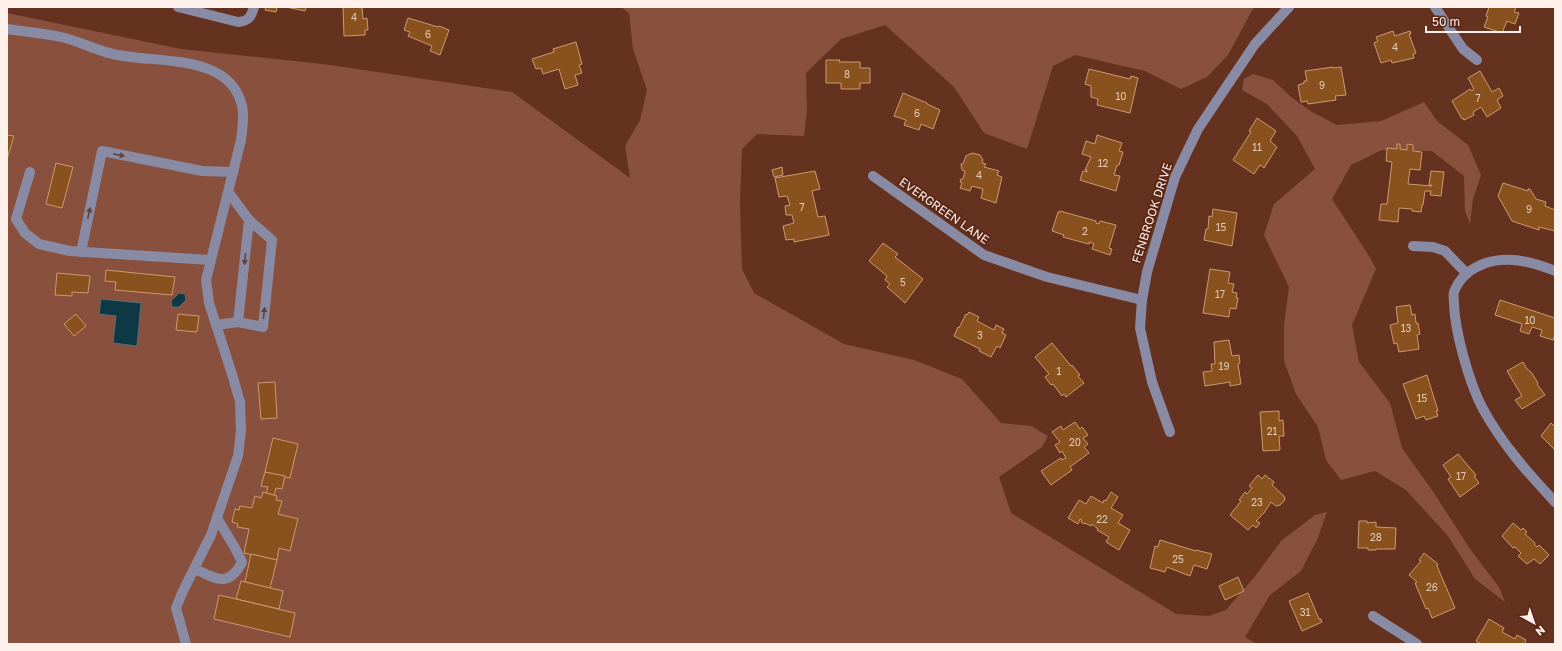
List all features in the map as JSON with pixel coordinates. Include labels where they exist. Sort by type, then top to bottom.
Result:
[{"type":"street","points":[[178,7],[238,22],[246,21],[251,17],[254,7]]},
{"type":"street","name":"FENBROOK DRIVE","points":[[1170,432],[1152,382],[1140,328],[1142,300],[1147,272],[1175,177],[1198,129],[1255,44],[1289,7]]},
{"type":"street","points":[[1435,7],[1453,37],[1463,49],[1477,60]]},
{"type":"street","points":[[7,29],[61,37],[114,54],[196,64],[215,71],[230,84],[238,94],[242,107],[243,122],[241,140],[229,193],[210,260],[206,280],[209,303],[240,402],[242,422],[238,456],[211,535],[176,608],[186,644]]},
{"type":"street","points":[[81,252],[102,151],[202,171],[233,172]]},
{"type":"street","points":[[30,172],[16,219],[25,233],[39,244],[70,251],[210,260]]},
{"type":"street","name":"EVERGREEN LANE","points":[[873,176],[984,255],[1047,277],[1142,300]]},
{"type":"street","points":[[216,325],[238,322],[263,327],[272,240],[249,220],[229,193]]},
{"type":"street","points":[[238,322],[249,220]]},
{"type":"street","points":[[1413,246],[1445,251],[1467,274]]},
{"type":"street","points":[[1555,271],[1535,263],[1513,259],[1492,261],[1472,269],[1462,278],[1454,291],[1455,319],[1467,368],[1482,407],[1503,442],[1525,470],[1555,502]]},
{"type":"street","points":[[195,569],[216,579],[226,579],[237,573],[242,562],[217,518]]},
{"type":"street","points":[[1373,616],[1417,644]]},
{"type":"shaded area","points":[[621,7],[1254,7],[1228,55],[1207,77],[1181,89],[1145,71],[1075,55],[1053,66],[1027,149],[984,133],[954,87],[885,25],[841,39],[806,73],[807,110],[804,136],[757,134],[742,149],[740,202],[742,269],[754,293],[844,344],[914,360],[962,379],[1001,423],[1031,426],[1048,436],[1042,447],[999,477],[1011,513],[1176,614],[1209,616],[1226,610],[1256,575],[1281,541],[1315,515],[1327,512],[1317,540],[1301,571],[1270,595],[1245,637],[1257,644],[7,644],[7,13],[181,49],[323,64],[512,92],[630,178],[625,146],[640,120],[647,90],[633,49],[629,13]]},
{"type":"shaded area","points":[[1253,74],[1273,80],[1291,97],[1312,112],[1337,125],[1381,121],[1424,102],[1437,121],[1468,145],[1481,175],[1473,199],[1470,224],[1465,211],[1464,176],[1432,151],[1382,150],[1351,165],[1332,199],[1376,269],[1352,325],[1359,362],[1390,403],[1402,448],[1434,493],[1470,549],[1499,587],[1505,602],[1475,579],[1448,536],[1406,490],[1375,471],[1341,480],[1326,460],[1318,427],[1296,394],[1284,361],[1284,325],[1289,287],[1264,235],[1274,204],[1315,169],[1297,136],[1267,104],[1242,90],[1244,79]]},
{"type":"water","points":[[179,293],[185,294],[186,300],[179,307],[172,307],[171,301]]},
{"type":"water","points":[[101,299],[141,303],[137,346],[113,343],[116,316],[99,314]]},
{"type":"building","points":[[266,7],[277,7],[276,12],[265,10]]},
{"type":"building","points":[[286,7],[306,7],[305,11]]},
{"type":"building","points":[[343,7],[362,7],[363,19],[367,18],[368,30],[365,30],[365,35],[344,36]]},
{"type":"building","points":[[1489,7],[1516,7],[1514,12],[1519,13],[1515,24],[1507,21],[1502,33],[1484,27],[1488,17],[1486,16]]},
{"type":"building","points":[[408,18],[449,30],[440,55],[430,51],[432,46],[408,36],[410,32],[404,30]]},
{"type":"building","points":[[1393,31],[1395,36],[1410,31],[1411,34],[1409,34],[1416,53],[1413,54],[1414,58],[1392,63],[1391,60],[1381,63],[1374,43],[1378,41],[1376,37]]},
{"type":"building","points":[[576,42],[582,64],[579,65],[582,73],[575,75],[578,85],[565,89],[559,69],[543,74],[541,68],[536,69],[532,59],[554,52],[553,49]]},
{"type":"building","points":[[826,60],[840,60],[839,62],[860,62],[860,68],[870,68],[870,83],[860,83],[860,89],[841,89],[841,83],[826,83]]},
{"type":"building","points":[[1341,67],[1346,95],[1335,96],[1336,100],[1308,104],[1307,101],[1301,102],[1298,85],[1304,83],[1304,81],[1307,81],[1305,71]]},
{"type":"building","points":[[1089,69],[1130,79],[1131,76],[1138,78],[1130,113],[1097,105],[1098,99],[1091,97],[1091,86],[1085,84]]},
{"type":"building","points":[[1480,71],[1492,92],[1499,88],[1503,96],[1497,100],[1501,108],[1487,117],[1481,107],[1473,112],[1474,115],[1464,120],[1452,101],[1470,89],[1472,91],[1474,89],[1468,78]]},
{"type":"building","points":[[903,93],[940,110],[933,129],[921,124],[919,130],[904,125],[906,120],[894,116]]},
{"type":"building","points":[[1257,118],[1276,131],[1270,141],[1277,147],[1264,168],[1260,165],[1254,174],[1233,160],[1251,132],[1249,131]]},
{"type":"building","points":[[7,135],[14,136],[7,159]]},
{"type":"building","points":[[1097,135],[1122,143],[1119,151],[1123,152],[1114,175],[1120,176],[1116,191],[1080,180],[1083,171],[1087,172],[1087,170],[1085,170],[1091,157],[1082,154],[1086,141],[1095,144]]},
{"type":"building","points":[[1397,144],[1400,144],[1400,149],[1407,150],[1407,144],[1413,145],[1413,151],[1422,152],[1420,170],[1410,169],[1408,184],[1432,186],[1429,185],[1431,171],[1444,172],[1441,196],[1430,195],[1431,191],[1425,191],[1421,212],[1412,211],[1412,209],[1399,208],[1398,222],[1379,220],[1381,204],[1387,204],[1392,162],[1386,161],[1387,148],[1397,149]]},
{"type":"building","points":[[972,153],[980,155],[983,160],[982,163],[986,164],[984,167],[999,171],[997,175],[1002,177],[996,203],[981,198],[983,189],[972,186],[970,191],[960,188],[962,183],[960,182],[961,179],[963,179],[965,171],[962,170],[961,164],[963,164],[966,156]]},
{"type":"building","points":[[56,163],[73,167],[62,208],[46,204]]},
{"type":"building","points":[[782,167],[783,175],[774,177],[772,170]]},
{"type":"building","points":[[815,171],[820,189],[812,191],[818,217],[825,216],[829,235],[794,242],[794,239],[786,240],[783,226],[794,223],[792,215],[786,215],[785,206],[790,205],[787,196],[779,197],[775,178]]},
{"type":"building","points":[[1503,183],[1528,191],[1528,189],[1530,189],[1536,199],[1546,202],[1545,206],[1555,210],[1555,231],[1539,227],[1539,230],[1512,221],[1498,196]]},
{"type":"building","points":[[1213,209],[1237,213],[1232,246],[1204,240],[1206,229],[1208,229],[1209,216],[1212,217]]},
{"type":"building","points":[[1060,211],[1096,221],[1096,223],[1099,224],[1100,221],[1116,225],[1109,248],[1112,249],[1110,255],[1092,249],[1094,244],[1063,237],[1064,235],[1052,231],[1058,212]]},
{"type":"building","points":[[883,243],[898,254],[895,257],[923,279],[905,303],[887,287],[890,284],[885,280],[887,276],[869,261]]},
{"type":"building","points":[[1210,269],[1230,272],[1228,283],[1234,284],[1232,292],[1237,293],[1236,298],[1238,298],[1236,309],[1230,308],[1229,317],[1203,313]]},
{"type":"building","points":[[106,270],[175,277],[172,295],[115,290],[116,282],[105,281]]},
{"type":"building","points":[[57,273],[90,276],[88,293],[72,292],[72,296],[55,295]]},
{"type":"building","points":[[1500,300],[1555,318],[1555,335],[1553,340],[1540,336],[1542,330],[1532,327],[1529,334],[1520,331],[1522,324],[1495,315]]},
{"type":"building","points":[[1410,305],[1412,315],[1415,314],[1416,323],[1418,323],[1420,334],[1417,335],[1419,349],[1399,352],[1397,343],[1394,344],[1390,325],[1398,323],[1396,307]]},
{"type":"building","points":[[969,312],[979,317],[977,321],[994,330],[996,325],[1004,329],[1002,333],[1006,335],[1000,348],[997,346],[991,357],[979,351],[980,349],[954,336],[966,314],[967,315]]},
{"type":"building","points":[[76,314],[86,326],[74,336],[64,324]]},
{"type":"building","points":[[178,314],[199,316],[197,332],[176,330]]},
{"type":"building","points":[[1229,340],[1232,356],[1239,355],[1240,363],[1238,364],[1241,384],[1230,386],[1230,382],[1205,386],[1203,372],[1212,371],[1211,364],[1215,364],[1214,342]]},
{"type":"building","points":[[1052,343],[1080,375],[1078,376],[1084,383],[1066,397],[1064,394],[1062,396],[1053,384],[1051,385],[1045,377],[1049,374],[1035,357]]},
{"type":"building","points":[[1523,362],[1545,395],[1522,409],[1515,400],[1522,396],[1507,371]]},
{"type":"building","points":[[1427,375],[1438,411],[1436,411],[1438,416],[1426,420],[1424,416],[1416,419],[1403,384]]},
{"type":"building","points":[[275,382],[277,418],[261,419],[258,383]]},
{"type":"building","points":[[1279,411],[1279,421],[1283,420],[1284,436],[1279,436],[1280,450],[1263,451],[1260,412]]},
{"type":"building","points":[[1075,422],[1080,429],[1082,427],[1088,435],[1083,438],[1088,444],[1084,447],[1089,453],[1070,467],[1072,470],[1051,485],[1041,471],[1061,458],[1062,460],[1066,458],[1062,451],[1060,453],[1055,445],[1060,442],[1052,432],[1061,426],[1063,430]]},
{"type":"building","points":[[1551,423],[1555,427],[1555,450],[1541,436]]},
{"type":"building","points":[[273,438],[298,444],[290,478],[265,472]]},
{"type":"building","points":[[1458,454],[1476,475],[1474,476],[1479,483],[1460,497],[1448,479],[1451,477],[1443,465]]},
{"type":"building","points":[[265,472],[285,476],[282,489],[276,488],[274,495],[266,493],[268,487],[261,486]]},
{"type":"building","points":[[1258,475],[1262,479],[1265,475],[1274,482],[1272,485],[1284,496],[1285,500],[1280,505],[1276,506],[1271,502],[1264,513],[1256,521],[1260,523],[1256,528],[1253,525],[1248,530],[1230,515],[1241,501],[1239,500],[1245,492],[1247,494],[1252,488],[1249,486]]},
{"type":"building","points":[[263,492],[277,496],[276,500],[282,501],[278,514],[298,519],[290,551],[279,548],[277,560],[244,553],[249,529],[237,527],[238,524],[232,522],[235,509],[239,510],[240,506],[252,508],[255,496],[261,498]]},
{"type":"building","points":[[1111,492],[1118,497],[1111,508],[1123,515],[1118,523],[1130,530],[1119,550],[1106,542],[1109,537],[1097,530],[1098,529],[1092,524],[1091,526],[1085,523],[1084,524],[1080,519],[1078,524],[1068,518],[1079,500],[1086,504],[1091,496],[1103,503],[1104,500],[1106,501]]},
{"type":"building","points":[[1359,521],[1367,521],[1367,523],[1376,522],[1376,527],[1396,528],[1395,549],[1368,550],[1368,548],[1358,548]]},
{"type":"building","points":[[1513,523],[1521,530],[1523,528],[1527,532],[1525,534],[1535,543],[1534,544],[1537,547],[1539,545],[1549,555],[1540,564],[1534,559],[1527,564],[1518,556],[1521,553],[1515,547],[1513,548],[1502,536]]},
{"type":"building","points":[[1160,540],[1196,551],[1212,554],[1207,569],[1194,565],[1190,576],[1167,567],[1165,572],[1150,568],[1155,546],[1158,547]]},
{"type":"building","points":[[1424,553],[1438,564],[1437,566],[1455,608],[1432,618],[1428,608],[1426,609],[1415,583],[1417,582],[1409,575],[1421,561],[1419,560]]},
{"type":"building","points":[[251,554],[277,560],[270,588],[245,582]]},
{"type":"building","points":[[1238,577],[1244,591],[1225,600],[1219,586]]},
{"type":"building","points":[[241,581],[283,591],[279,609],[236,599]]},
{"type":"building","points":[[1308,593],[1319,619],[1321,619],[1322,622],[1302,631],[1289,601]]},
{"type":"building","points":[[219,595],[295,613],[290,637],[214,619]]},
{"type":"building","points":[[1489,619],[1504,628],[1502,632],[1515,639],[1517,635],[1526,640],[1524,644],[1481,644],[1476,641]]}]
